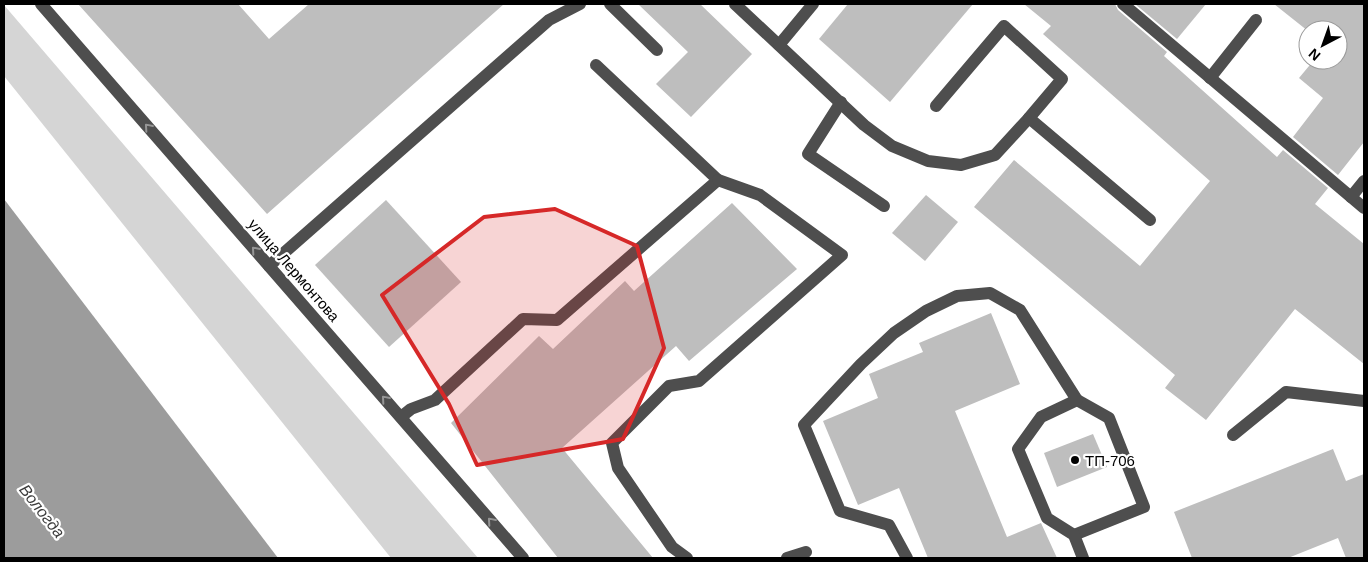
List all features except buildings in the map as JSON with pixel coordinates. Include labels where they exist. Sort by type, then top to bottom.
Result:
[{"type":"street","name":"улица Лермонтова","points":[[41,4],[524,558]]},
{"type":"street","points":[[269,266],[549,20],[580,4]]},
{"type":"street","points":[[610,4],[657,50]]},
{"type":"street","points":[[735,4],[864,125],[892,146],[928,161],[961,165],[995,155],[1062,79],[1004,26],[936,106]]},
{"type":"street","points":[[779,44],[813,4]]},
{"type":"street","points":[[1123,4],[1364,208]]},
{"type":"street","points":[[1210,78],[1256,20]]},
{"type":"street","points":[[596,65],[718,180],[760,195],[842,255],[699,382],[669,386],[612,443],[618,468],[672,548],[687,558]]},
{"type":"street","points":[[841,102],[808,154],[884,206]]},
{"type":"street","points":[[1029,118],[1150,220]]},
{"type":"street","points":[[401,418],[411,409],[435,400],[523,319],[557,320],[718,180]]},
{"type":"street","points":[[1351,197],[1364,181]]},
{"type":"street","points":[[907,558],[889,526],[840,511],[804,425],[861,364],[894,333],[926,311],[957,296],[990,293],[1020,310],[1077,400],[1109,418],[1144,507],[1074,536]]},
{"type":"street","points":[[1233,435],[1286,392],[1364,401]]},
{"type":"street","points":[[1077,400],[1041,417],[1018,449],[1047,518],[1074,536],[1083,558]]},
{"type":"street","points":[[787,558],[806,552]]},
{"type":"highlighted area","points":[[555,209],[637,246],[664,348],[623,439],[477,465],[449,404],[382,295],[484,217]]},
{"type":"shaded area","points":[[4,5],[478,558],[391,558],[4,76]]},
{"type":"water","name":"Вологда","points":[[4,199],[278,558],[4,558]]},
{"type":"place","name":"ТП-706","points":[[1075,460]]}]
